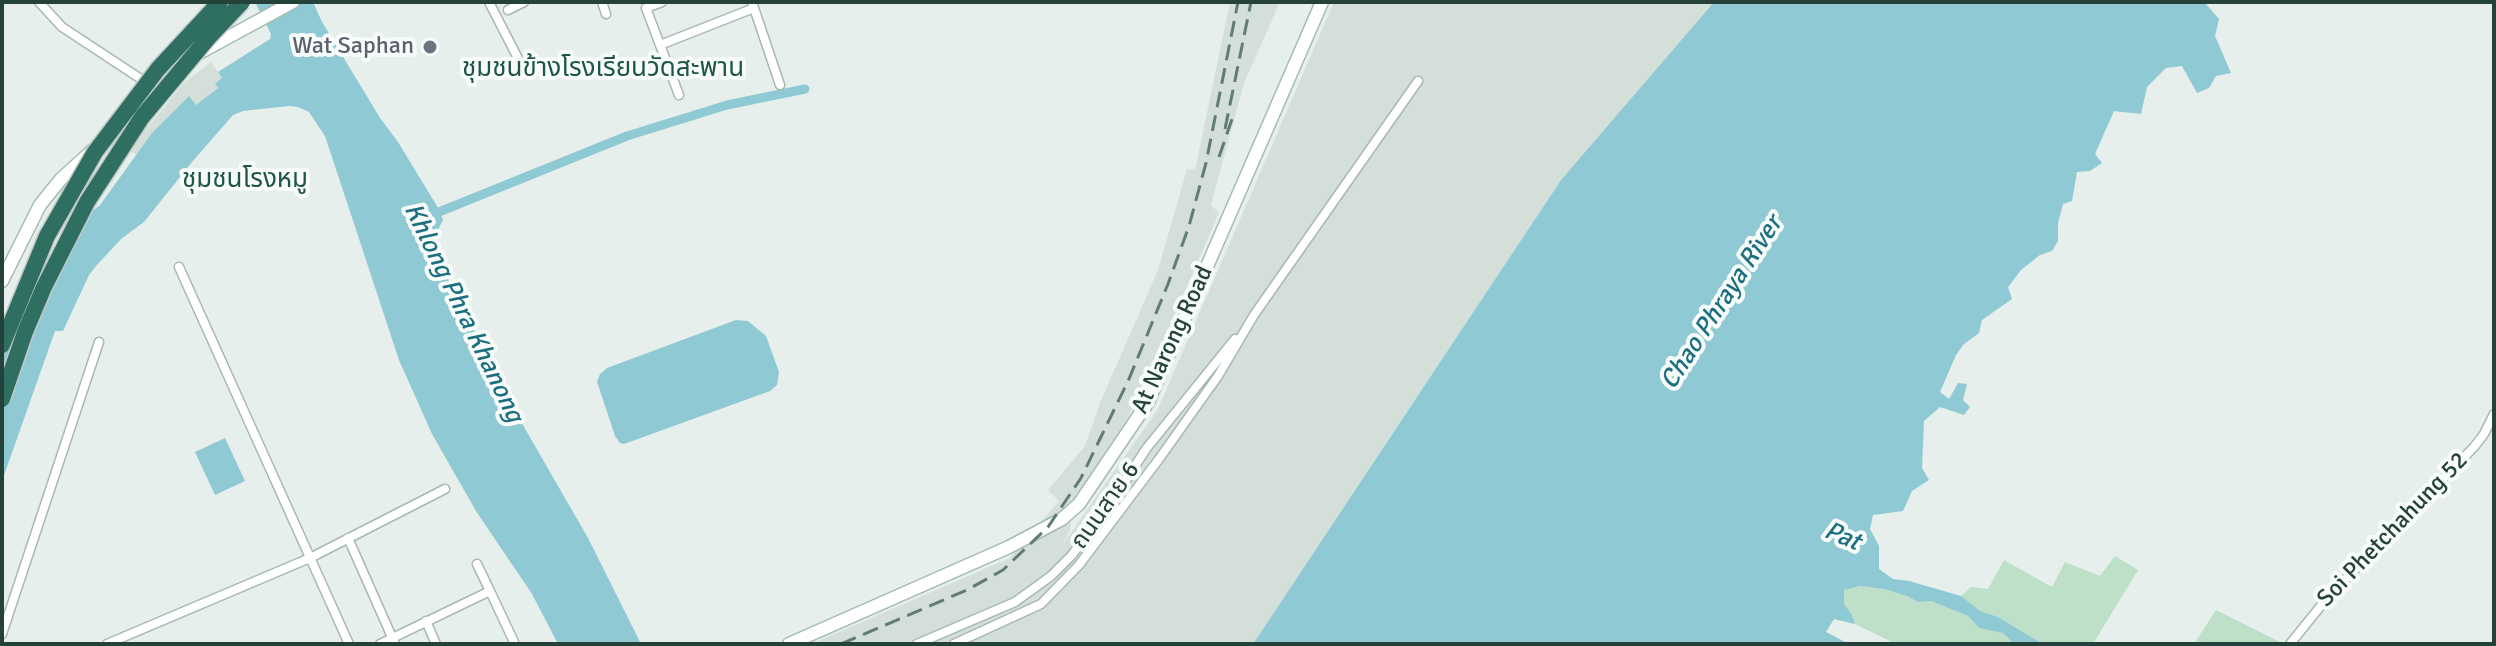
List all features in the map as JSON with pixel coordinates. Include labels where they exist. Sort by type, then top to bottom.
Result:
[{"type":"highway","points":[[2,345],[47,236],[95,152],[158,69],[220,2]]},
{"type":"highway","points":[[2,399],[44,287],[87,202],[142,117],[242,2]]},
{"type":"street","points":[[39,2],[62,27],[155,88]]},
{"type":"street","points":[[2,281],[49,192],[133,114],[155,88],[202,52],[293,2]]},
{"type":"street","points":[[489,2],[525,72]]},
{"type":"street","points":[[508,10],[524,2]]},
{"type":"street","points":[[602,2],[606,14]]},
{"type":"street","points":[[662,2],[645,5],[679,95]]},
{"type":"street","name":"At Narong Road","points":[[789,644],[1018,542],[1062,519],[1079,504],[1148,402],[1322,2]]},
{"type":"street","points":[[660,45],[753,5],[780,85]]},
{"type":"street","name":"ถนนสาย 6","points":[[954,644],[1041,604],[1079,565],[1201,399],[1254,315],[1418,81]]},
{"type":"street","points":[[179,267],[349,644]]},
{"type":"street","name":"ถนนสาย 6","points":[[917,644],[1015,602],[1051,576],[1102,517],[1146,449],[1254,315]]},
{"type":"street","points":[[2,634],[99,342]]},
{"type":"street","name":"Soi Phetchahung 52","points":[[2290,644],[2328,597],[2474,447],[2494,414]]},
{"type":"street","points":[[107,644],[310,558],[445,489]]},
{"type":"street","points":[[348,538],[393,641]]},
{"type":"street","points":[[477,564],[514,642]]},
{"type":"street","points":[[380,644],[393,641],[426,621],[490,591]]},
{"type":"street","points":[[426,621],[436,644]]},
{"type":"shaded area","points":[[1230,2],[1280,2],[1244,83],[1211,205],[1219,213],[1128,417],[1072,503],[1070,530],[1061,547],[1158,409],[1334,2],[1714,2],[1561,180],[1253,644],[811,644],[1010,558],[1059,501],[1048,490],[1085,446],[1100,403],[1158,270],[1187,169],[1195,170]]},
{"type":"shaded area","points":[[211,62],[222,78],[218,88],[196,105],[189,96],[176,184],[129,150],[184,83]]},
{"type":"green space","points":[[2115,556],[2138,570],[2093,644],[2043,644],[1998,617],[1980,612],[1961,596],[1971,587],[1988,589],[2004,560],[2052,587],[2065,562],[2100,576]]},
{"type":"green space","points":[[1860,586],[1884,589],[1918,602],[1931,601],[1968,616],[1979,628],[2003,633],[2014,644],[1896,644],[1855,624],[1844,604],[1844,590]]},
{"type":"green space","points":[[2216,610],[2280,642],[2194,644]]},
{"type":"water","name":"Khlong Phra Khanong","points":[[255,2],[313,2],[380,118],[440,211],[443,220],[434,238],[445,273],[520,420],[588,538],[641,644],[558,644],[532,594],[476,511],[432,434],[399,360],[325,136],[309,112],[298,107],[243,111],[233,115],[144,222],[121,239],[96,266],[63,331],[55,331],[2,481],[2,335],[10,317],[72,227],[100,205],[152,133],[189,96],[196,105],[218,88],[215,84],[222,78],[218,72],[270,39],[271,34]]},
{"type":"water","points":[[1714,2],[2207,2],[2219,19],[2215,36],[2231,73],[2216,76],[2209,88],[2197,93],[2182,66],[2166,68],[2147,87],[2141,114],[2114,111],[2095,154],[2102,163],[2090,171],[2077,172],[2072,201],[2063,204],[2058,223],[2058,241],[2052,251],[2040,255],[2021,270],[2008,287],[2012,299],[1982,320],[1979,333],[1964,344],[1956,355],[1940,392],[1949,399],[1958,383],[1967,384],[1963,400],[1970,407],[1964,415],[1940,407],[1924,421],[1922,468],[1929,480],[1912,491],[1903,511],[1873,515],[1870,529],[1879,546],[1879,569],[1893,579],[1961,596],[1980,611],[1998,617],[2043,644],[2014,644],[2003,633],[1979,628],[1968,616],[1931,601],[1918,602],[1884,589],[1860,586],[1844,590],[1844,604],[1855,624],[1834,619],[1826,632],[1849,644],[1253,644],[1561,180]]},
{"type":"water","points":[[736,320],[748,321],[766,336],[779,372],[777,385],[770,391],[620,443],[597,382],[600,374],[607,368]]},
{"type":"water","points":[[225,438],[245,481],[215,495],[195,452]]},
{"type":"waterway","name":"Khlong Phra Khanong","points":[[429,216],[627,136],[727,105],[805,89]]},
{"type":"railway","points":[[841,644],[967,590],[1003,570],[1048,527],[1081,478],[1129,379],[1189,226],[1206,163],[1238,2]]},
{"type":"railway","points":[[1225,129],[1251,2]]},
{"type":"railway","points":[[1219,157],[1232,119]]},
{"type":"place","name":"Wat Saphan","points":[[430,47]]},
{"type":"district","name":"ชุมชนข้างโรงเรียนวัดสะพาน","points":[[603,69]]},
{"type":"district","name":"ชุมชนโรงหมู","points":[[245,180]]},
{"type":"water label","name":"Chao Phraya River","points":[[1722,303]]},
{"type":"water label","name":"Pat","points":[[1842,537]]}]
